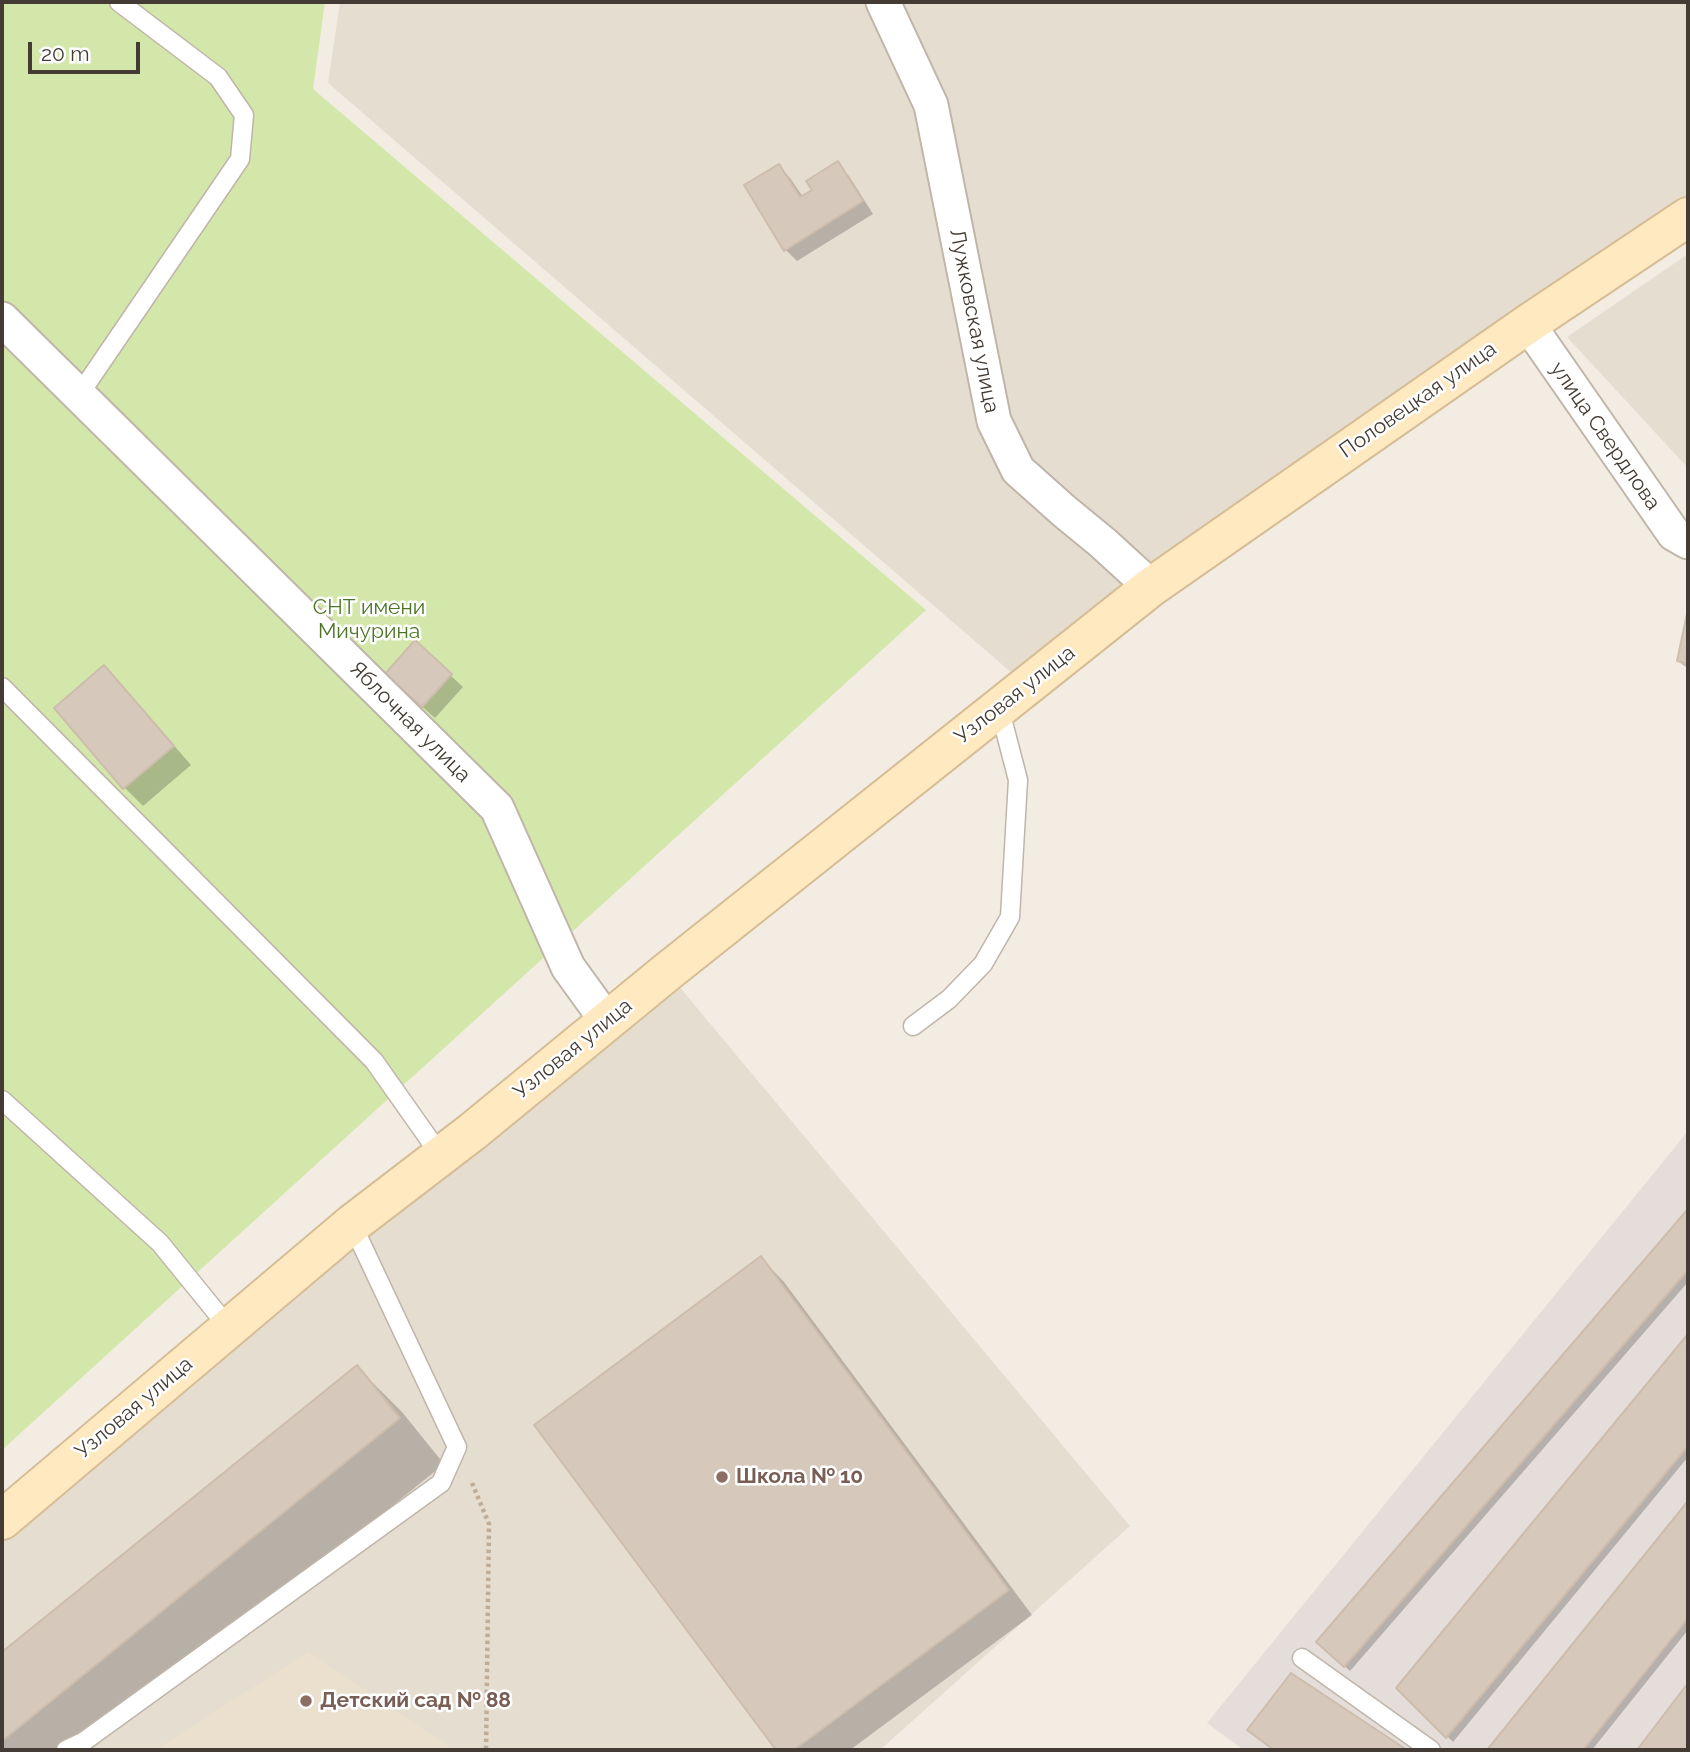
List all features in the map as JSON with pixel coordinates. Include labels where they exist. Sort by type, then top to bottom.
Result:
[{"type":"street","name":"Лужковская улица","points":[[883,2],[931,105],[994,421],[1018,470],[1151,587]]},
{"type":"street","name":"Половецкая улица","points":[[1151,587],[1528,324],[1688,217]]},
{"type":"street","name":"Яблочная улица","points":[[2,319],[497,808],[569,967],[607,1021]]},
{"type":"street","name":"улица Свердлова","points":[[1528,324],[1674,534],[1688,542]]},
{"type":"street","name":"Узловая улица","points":[[2,1520],[352,1224],[441,1156],[1151,587]]},
{"type":"lane","points":[[79,395],[240,159],[244,115],[218,77],[119,2]]},
{"type":"lane","points":[[2,687],[374,1061],[441,1156]]},
{"type":"lane","points":[[913,1026],[949,999],[983,964],[1010,917],[1018,780],[999,707]]},
{"type":"lane","points":[[2,1100],[160,1243],[229,1328]]},
{"type":"lane","points":[[66,1750],[83,1742],[441,1483],[457,1447],[352,1224]]},
{"type":"lane","points":[[1303,1658],[1431,1750]]},
{"type":"path","points":[[457,1447],[489,1524],[486,1750]]},
{"type":"shaded area","points":[[340,2],[1688,2],[1688,203],[1013,674],[328,83]]},
{"type":"shaded area","points":[[1688,254],[1688,468],[1567,337]]},
{"type":"shaded area","points":[[667,972],[1130,1526],[880,1750],[2,1750],[2,1517]]},
{"type":"shaded area","points":[[1688,1131],[1688,1750],[1244,1750],[1207,1723]]},
{"type":"shaded area","name":"Детский сад № 88","points":[[308,1652],[455,1750],[155,1750]]},
{"type":"green space","name":"СНТ имени Мичурина","points":[[2,2],[325,2],[313,89],[926,610],[2,1450]]},
{"type":"building","points":[[838,161],[863,201],[784,251],[744,185],[779,164],[800,197],[812,190],[806,181]]},
{"type":"building","points":[[1688,609],[1688,664],[1677,661]]},
{"type":"building","points":[[415,640],[452,674],[422,707],[385,674]]},
{"type":"building","points":[[104,665],[174,746],[123,789],[54,708]]},
{"type":"building","points":[[1688,1209],[1688,1270],[1344,1667],[1316,1642]]},
{"type":"building","points":[[761,1256],[1009,1590],[794,1750],[776,1750],[534,1425]]},
{"type":"building","points":[[1688,1334],[1688,1446],[1446,1738],[1396,1688]]},
{"type":"building","points":[[357,1365],[400,1418],[2,1741],[2,1652]]},
{"type":"building","points":[[1688,1501],[1688,1618],[1583,1750],[1487,1750]]},
{"type":"building","points":[[1291,1673],[1407,1750],[1274,1750],[1247,1730]]},
{"type":"building","points":[[1688,1683],[1688,1750],[1637,1750]]},
{"type":"place","name":"Школа № 10","points":[[722,1477]]},
{"type":"place","name":"Детский сад № 88","points":[[306,1701]]}]
